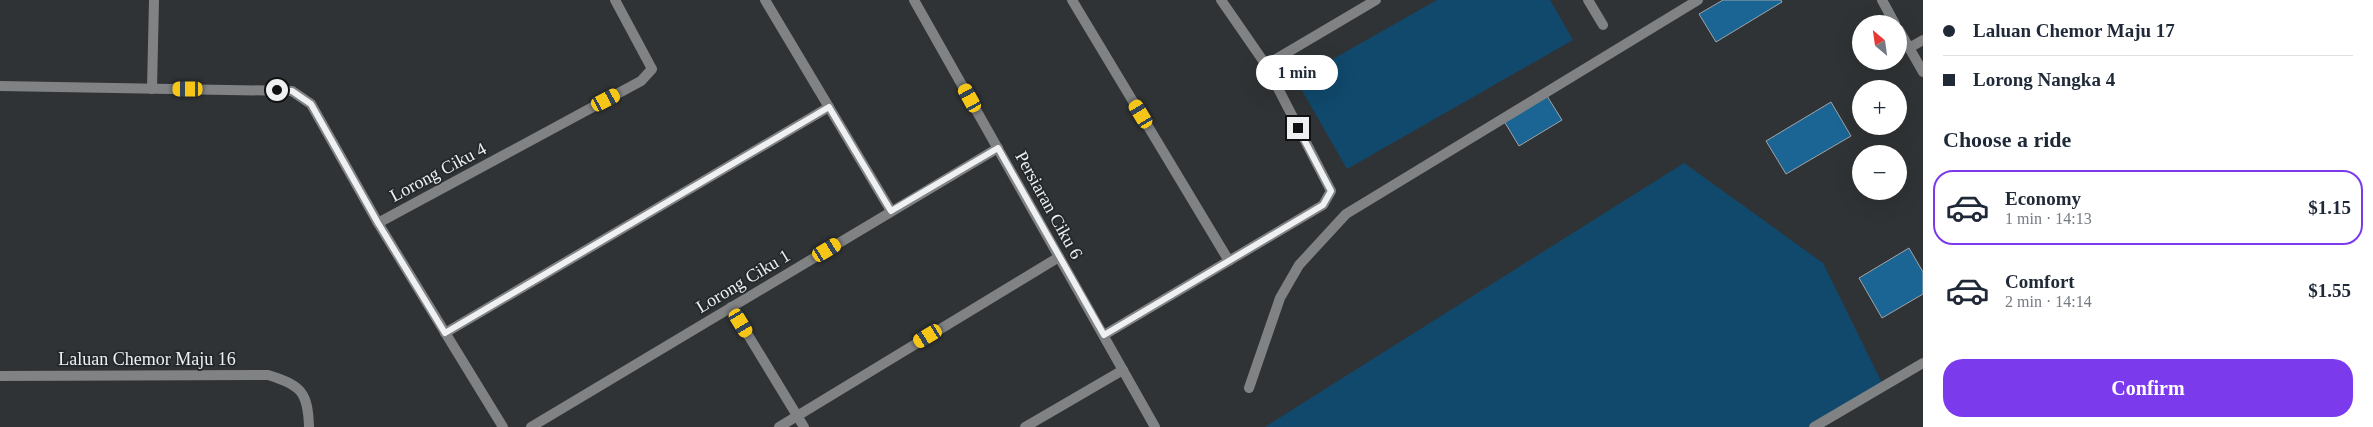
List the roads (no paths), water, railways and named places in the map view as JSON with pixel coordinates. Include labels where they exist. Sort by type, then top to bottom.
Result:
[{"type":"street","points":[[152,89],[154,0]]},
{"type":"street","name":"Lorong Ciku 4","points":[[502,427],[378,223],[641,80],[652,69],[615,0]]},
{"type":"street","points":[[765,0],[891,211]]},
{"type":"street","name":"Persiaran Ciku 6","points":[[914,0],[1155,427]]},
{"type":"street","points":[[1072,0],[1229,261]]},
{"type":"street","points":[[1104,335],[1323,205],[1331,191],[1266,65],[1221,0]]},
{"type":"street","points":[[1266,65],[1376,0]]},
{"type":"street","points":[[1588,0],[1604,25]]},
{"type":"street","points":[[1249,388],[1285,290],[1299,265],[1346,214],[1698,0]]},
{"type":"street","points":[[1882,0],[1890,15]]},
{"type":"street","points":[[1923,40],[1909,48],[1923,72]]},
{"type":"street","points":[[0,86],[292,91],[311,104],[378,223]]},
{"type":"street","points":[[445,333],[829,107]]},
{"type":"street","name":"Lorong Ciku 1","points":[[532,427],[998,148]]},
{"type":"street","points":[[779,427],[1059,257]]},
{"type":"street","points":[[731,307],[804,427]]},
{"type":"street","points":[[1814,427],[1923,363]]},
{"type":"street","points":[[1024,427],[1123,370]]},
{"type":"street","name":"Laluan Chemor Maju 16","points":[[0,376],[268,375],[292,382],[309,404],[309,427]]}]
